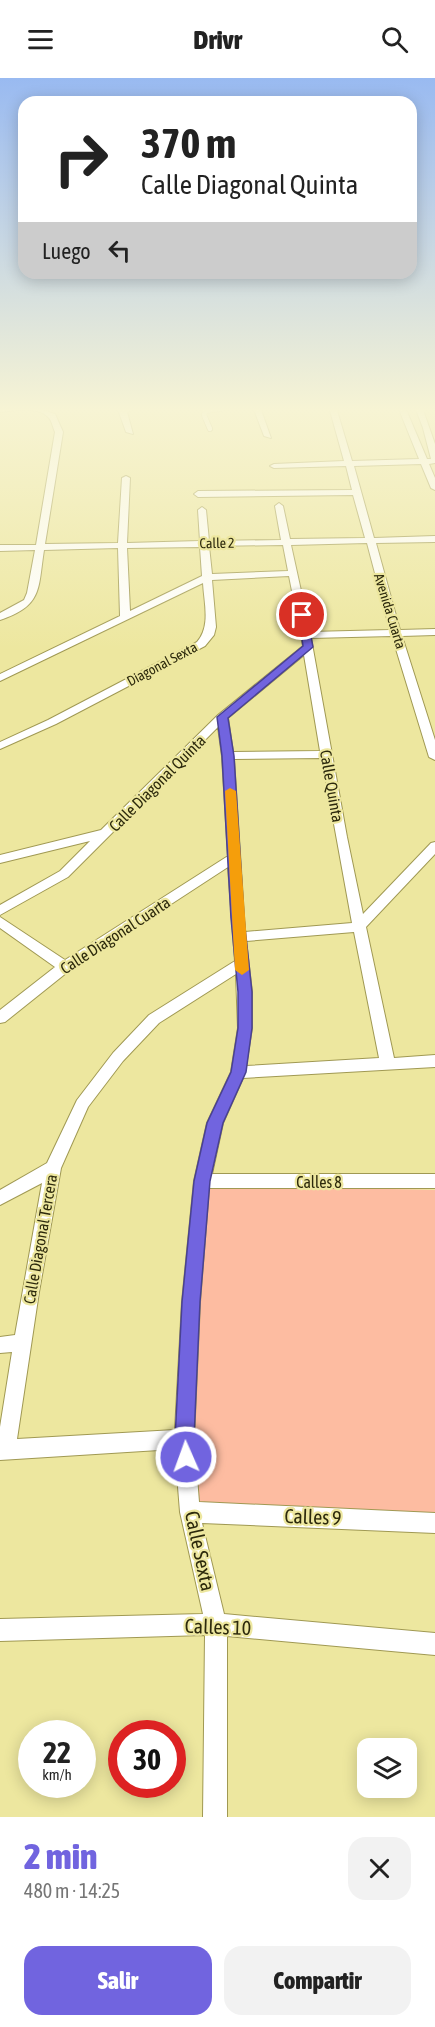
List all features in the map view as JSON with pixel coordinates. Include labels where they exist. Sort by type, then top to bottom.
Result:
[{"type":"street","points":[[0,617],[28,602],[40,547],[49,488]]},
{"type":"street","points":[[125,488],[122,545],[125,618]]},
{"type":"street","name":"Avenida Cuarta","points":[[356,488],[369,540],[435,757]]},
{"type":"street","points":[[198,494],[357,492]]},
{"type":"street","name":"Calle Quinta","points":[[279,507],[294,573],[359,927],[388,1065]]},
{"type":"street","name":"Diagonal Sexta","points":[[0,746],[62,717],[201,644],[209,635],[211,627],[202,510]]},
{"type":"street","name":"Calle 2","points":[[0,548],[435,538]]},
{"type":"street","points":[[0,678],[208,577],[294,573]]},
{"type":"street","points":[[307,641],[435,632]]},
{"type":"street","name":"Calle Diagonal Quinta","points":[[0,911],[64,874],[222,717],[307,641]]},
{"type":"street","name":"Calle Sexta","points":[[215,1817],[216,1624],[190,1512],[184,1439],[191,1302],[202,1181],[215,1123],[238,1072],[245,1028],[245,992],[233,858],[228,756],[222,717]]},
{"type":"street","points":[[228,756],[327,754]]},
{"type":"street","points":[[0,860],[108,832]]},
{"type":"street","points":[[239,938],[359,927],[435,846]]},
{"type":"street","name":"Calle Diagonal Cuarta","points":[[0,1018],[65,967],[233,858]]},
{"type":"street","points":[[0,922],[65,967]]},
{"type":"street","name":"Calle Diagonal Tercera","points":[[3,1450],[53,1168],[82,1104],[118,1057],[154,1020],[241,964]]},
{"type":"street","points":[[238,1072],[435,1061]]},
{"type":"street","points":[[0,1198],[53,1168]]},
{"type":"street","name":"Calles 8","points":[[202,1181],[435,1181]]},
{"type":"street","points":[[0,1345],[21,1343]]},
{"type":"street","points":[[3,1450],[184,1439]]},
{"type":"street","name":"Calles 9","points":[[190,1512],[435,1524]]},
{"type":"street","name":"Calles 10","points":[[0,1630],[216,1624],[435,1644]]},
{"type":"shaded area","points":[[206,1185],[435,1190],[435,1520],[191,1504]]},
{"type":"slow traffic","points":[[230,791],[242,970]]},
{"type":"route","points":[[186,1457],[184,1439],[191,1302],[202,1181],[215,1123],[238,1072],[245,1028],[245,992],[237,918],[228,756],[222,717],[308,647],[302,615]]}]
